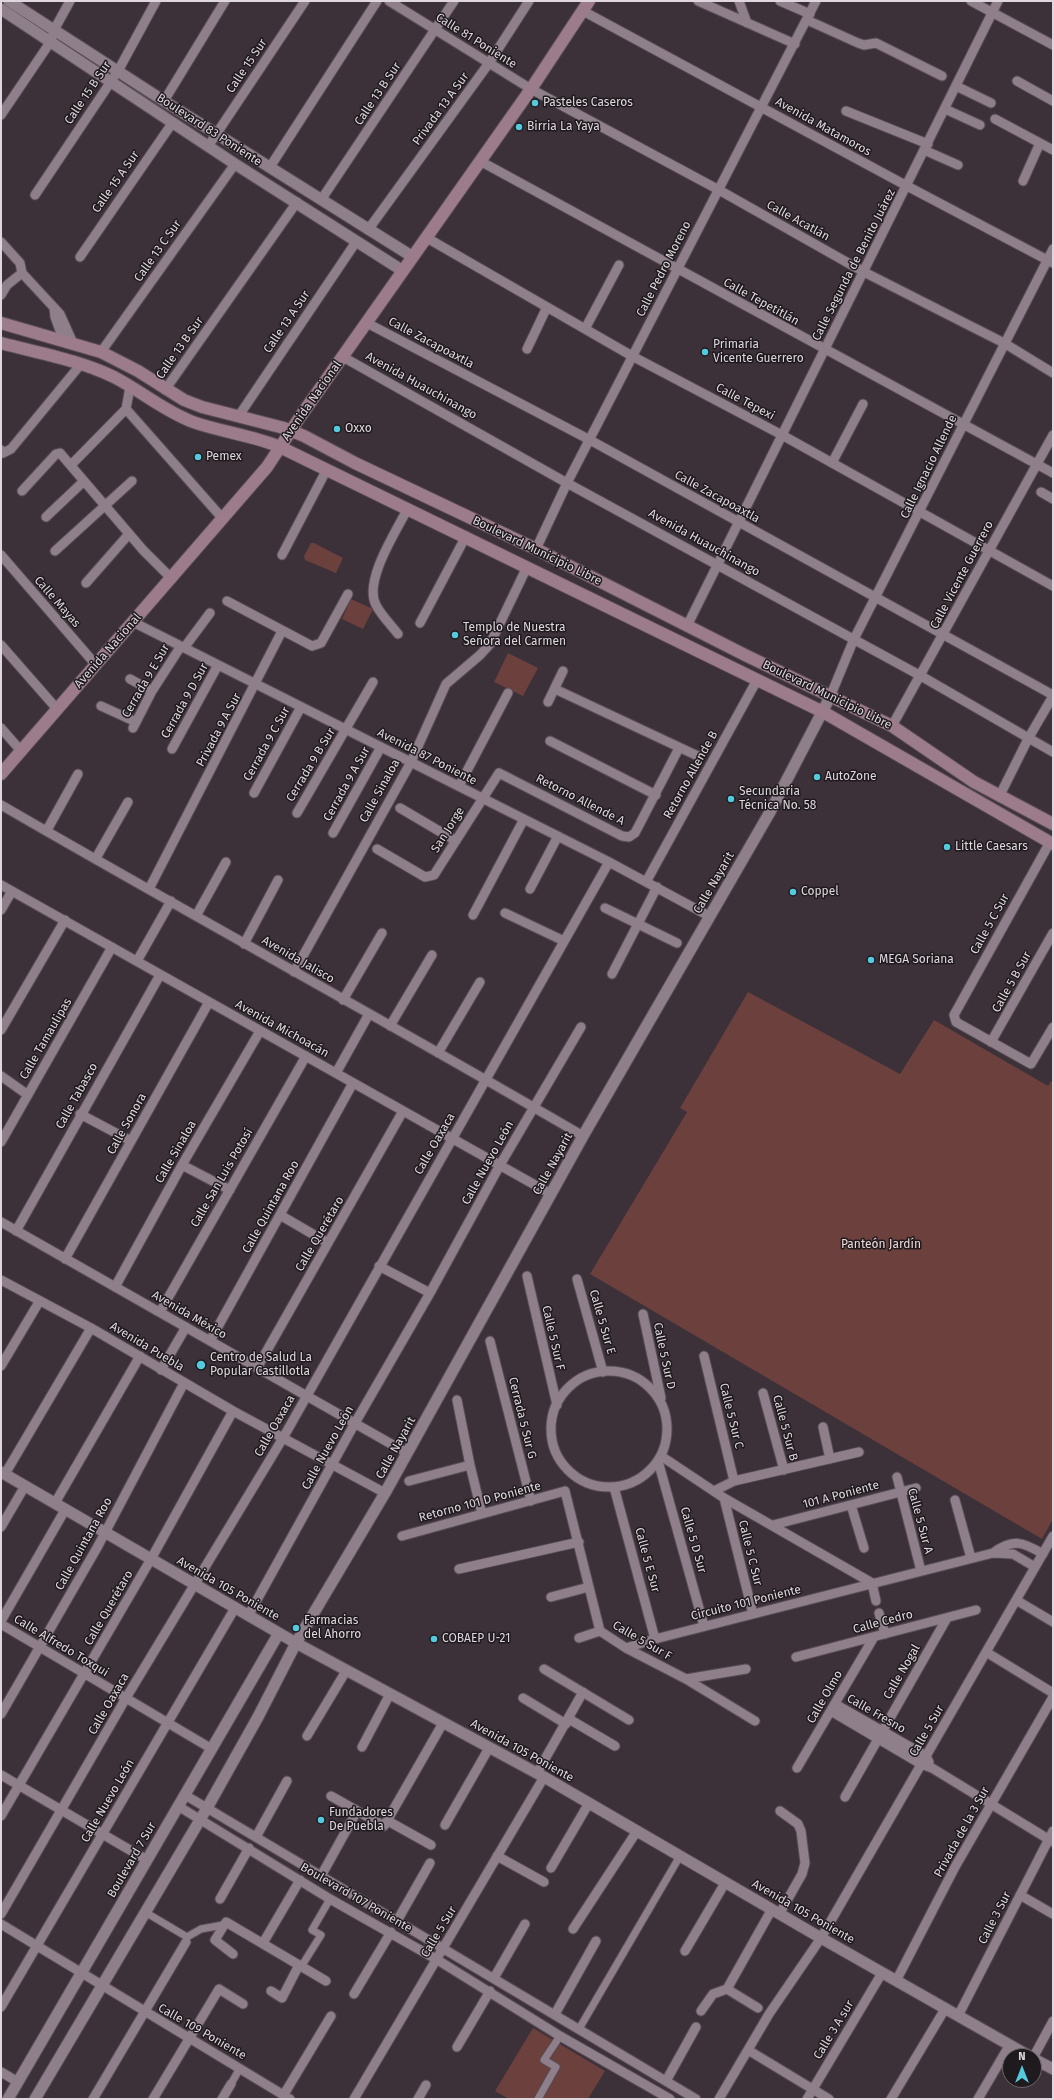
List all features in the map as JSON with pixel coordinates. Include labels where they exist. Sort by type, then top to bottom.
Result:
[{"type":"main road","name":"Avenida Nacional","points":[[1,774],[172,579],[267,467],[291,430],[531,89],[586,6]]},
{"type":"main road","name":"Boulevard Municipio Libre","points":[[1,323],[68,341],[101,352],[138,371],[165,390],[202,407],[291,430],[355,464],[536,549],[687,626],[892,726],[999,797],[1053,824]]},
{"type":"main road","name":"Boulevard Municipio Libre","points":[[1,343],[82,364],[114,377],[170,412],[194,422],[262,439],[327,469],[823,712],[1051,843]]},
{"type":"street","name":"Boulevard 83 Poniente","points":[[8,1],[368,230],[413,257]]},
{"type":"street","points":[[1,115],[51,41],[54,30],[70,1]]},
{"type":"street","name":"Calle 15 B Sur","points":[[34,195],[118,71],[156,1]]},
{"type":"street","points":[[164,101],[225,1]]},
{"type":"street","name":"Calle 15 Sur","points":[[209,145],[305,1]]},
{"type":"street","points":[[270,167],[377,1]]},
{"type":"street","name":"Calle 81 Poniente","points":[[389,1],[531,89]]},
{"type":"street","name":"Calle 13 B Sur","points":[[321,200],[454,1]]},
{"type":"street","name":"Privada 13 A Sur","points":[[368,230],[489,63],[529,1]]},
{"type":"street","points":[[698,1],[794,44]]},
{"type":"street","points":[[739,1],[747,22]]},
{"type":"street","points":[[780,1],[858,43],[876,43],[942,76]]},
{"type":"street","name":"Calle Pedro Moreno","points":[[536,549],[632,356],[762,108],[816,1]]},
{"type":"street","points":[[971,1],[1053,45]]},
{"type":"street","name":"Calle Segunda de Benito Juárez","points":[[687,626],[998,1]]},
{"type":"street","name":"Avenida Matamoros","points":[[586,6],[762,108],[1051,262]]},
{"type":"street","name":"Boulevard 83 Poniente","points":[[1,9],[209,145],[235,164],[403,271]]},
{"type":"street","points":[[1017,81],[1053,101]]},
{"type":"street","points":[[956,86],[991,103]]},
{"type":"street","name":"Calle Acatlán","points":[[531,89],[718,190],[864,272],[1004,344],[1053,373]]},
{"type":"street","points":[[945,109],[980,126]]},
{"type":"street","points":[[846,111],[926,147],[958,165]]},
{"type":"street","points":[[995,119],[1053,150]]},
{"type":"street","name":"Calle 15 A Sur","points":[[80,257],[173,122]]},
{"type":"street","points":[[1023,181],[1040,143]]},
{"type":"street","name":"Calle Tepetitlán","points":[[480,162],[1053,473]]},
{"type":"street","name":"Calle 13 C Sur","points":[[101,352],[235,164]]},
{"type":"street","name":"Calle 13 B Sur","points":[[165,390],[296,202]]},
{"type":"street","name":"Calle Tepexi","points":[[427,238],[632,356],[782,435],[1053,586]]},
{"type":"street","points":[[1,242],[20,262],[22,273],[60,314],[68,341]]},
{"type":"street","name":"Calle 13 A Sur","points":[[238,416],[356,242]]},
{"type":"street","name":"Calle Ignacio Allende","points":[[830,696],[854,639],[921,512],[963,424],[1004,344],[1051,262],[1053,250]]},
{"type":"street","points":[[585,329],[619,265]]},
{"type":"street","points":[[1,295],[7,285],[22,273]]},
{"type":"street","points":[[527,349],[547,307]]},
{"type":"street","name":"Calle Zacapoaxtla","points":[[367,323],[590,440],[944,634],[1053,696]]},
{"type":"street","name":"Avenida Huauchinango","points":[[343,356],[568,483],[921,676],[1028,739],[1053,752]]},
{"type":"street","points":[[2,451],[11,449],[82,364]]},
{"type":"street","points":[[70,465],[126,409],[130,387]]},
{"type":"street","points":[[832,463],[863,404]]},
{"type":"street","points":[[126,409],[223,519]]},
{"type":"street","name":"Calle Vicente Guerrero","points":[[892,726],[1053,435]]},
{"type":"street","points":[[22,491],[56,454],[60,453],[142,550],[172,579]]},
{"type":"street","points":[[282,555],[327,469]]},
{"type":"street","points":[[46,517],[84,481]]},
{"type":"street","points":[[55,551],[106,507],[132,482]]},
{"type":"street","points":[[1041,492],[1053,498]]},
{"type":"street","points":[[398,634],[375,604],[373,590],[378,567],[408,508]]},
{"type":"street","points":[[86,583],[129,534]]},
{"type":"street","points":[[420,623],[466,536]]},
{"type":"street","name":"Calle Mayas","points":[[1,555],[96,665]]},
{"type":"street","name":"Calle Sinaloa","points":[[294,972],[410,762],[446,684],[480,655],[490,644],[527,567]]},
{"type":"street","points":[[227,601],[312,646],[321,643],[348,594]]},
{"type":"street","name":"Cerrada 9 E Sur","points":[[100,706],[134,725],[152,691],[182,646],[210,613]]},
{"type":"street","name":"Avenida 87 Poniente","points":[[134,622],[609,862],[710,916]]},
{"type":"street","name":"Privada 9 A Sur","points":[[149,889],[282,631]]},
{"type":"street","points":[[1,645],[57,709]]},
{"type":"street","name":"Cerrada 9 D Sur","points":[[172,749],[218,665]]},
{"type":"street","points":[[548,702],[563,671]]},
{"type":"street","points":[[130,679],[152,691]]},
{"type":"street","name":"Retorno Allende B","points":[[646,882],[757,680]]},
{"type":"street","name":"Cerrada 9 B Sur","points":[[297,813],[347,730],[373,682]]},
{"type":"street","points":[[555,689],[700,757]]},
{"type":"street","points":[[459,786],[508,693]]},
{"type":"street","name":"Calle Nayarit","points":[[296,1643],[385,1493],[583,1136],[770,812],[830,696]]},
{"type":"street","points":[[999,797],[1028,739],[1053,696]]},
{"type":"street","name":"Cerrada 9 C Sur","points":[[254,793],[301,707]]},
{"type":"street","points":[[1,728],[21,751]]},
{"type":"street","points":[[550,741],[656,795]]},
{"type":"street","name":"Cerrada 9 A Sur","points":[[333,833],[381,747]]},
{"type":"street","name":"Retorno Allende A","points":[[482,798],[498,773],[622,836],[629,836],[635,833],[679,748]]},
{"type":"street","points":[[46,830],[78,774]]},
{"type":"street","name":"San Jorge","points":[[377,849],[426,878],[434,875],[482,798]]},
{"type":"street","points":[[96,858],[128,802]]},
{"type":"street","name":"Avenida Jalisco","points":[[1,806],[96,858],[343,1000],[486,1079],[583,1136]]},
{"type":"street","points":[[400,808],[456,841]]},
{"type":"street","points":[[473,915],[524,819]]},
{"type":"street","points":[[530,889],[558,836]]},
{"type":"street","name":"Calle 5 C Sur","points":[[991,1042],[954,1019],[954,1016],[1051,843]]},
{"type":"street","points":[[196,916],[226,862]]},
{"type":"street","name":"Calle Oaxaca","points":[[1,1914],[126,1698],[283,1438],[609,862]]},
{"type":"street","points":[[244,944],[278,880]]},
{"type":"street","name":"Avenida Michoacán","points":[[1,885],[551,1194]]},
{"type":"street","points":[[612,974],[639,925],[657,887]]},
{"type":"street","points":[[1,910],[12,891]]},
{"type":"street","points":[[136,961],[171,901]]},
{"type":"street","points":[[605,908],[676,943]]},
{"type":"street","points":[[505,912],[564,941]]},
{"type":"street","points":[[1,1030],[65,920]]},
{"type":"street","points":[[343,1000],[382,933]]},
{"type":"street","name":"Calle 5 B Sur","points":[[991,1042],[1053,933]]},
{"type":"street","name":"Calle Tamaulipas","points":[[1,1142],[112,947]]},
{"type":"street","points":[[390,1026],[432,955]]},
{"type":"street","name":"Calle Tabasco","points":[[16,1230],[80,1114],[160,975]]},
{"type":"street","points":[[438,1053],[480,982]]},
{"type":"street","name":"Calle Sonora","points":[[65,1259],[209,1002]]},
{"type":"street","points":[[336,1073],[369,1014]]},
{"type":"street","name":"Calle Nuevo León","points":[[248,1616],[355,1423],[430,1293],[500,1165],[581,1027]]},
{"type":"street","points":[[991,1042],[1031,1064],[1053,1027]]},
{"type":"street","name":"Calle Sinaloa","points":[[115,1287],[182,1165],[260,1031]]},
{"type":"street","name":"Calle San Luis Potosí","points":[[160,1312],[306,1056]]},
{"type":"street","points":[[1,1076],[28,1095]]},
{"type":"street","name":"Calle Quintana Roo","points":[[210,1341],[353,1083]]},
{"type":"street","name":"Calle Querétaro","points":[[257,1368],[403,1111]]},
{"type":"street","points":[[80,1114],[131,1141]]},
{"type":"street","points":[[182,1165],[230,1190]]},
{"type":"street","points":[[280,1215],[328,1243]]},
{"type":"street","name":"Avenida México","points":[[1,1222],[407,1453]]},
{"type":"street","points":[[379,1266],[430,1293]]},
{"type":"street","name":"Calle 5 Sur F","points":[[527,1276],[557,1405]]},
{"type":"street","name":"Calle 5 Sur E","points":[[577,1279],[603,1372]]},
{"type":"street","name":"Avenida Puebla","points":[[1,1280],[39,1302],[91,1328],[233,1411],[385,1493]]},
{"type":"street","points":[[1,1366],[39,1302]]},
{"type":"street","name":"Calle 5 Sur D","points":[[643,1314],[662,1404]]},
{"type":"street","points":[[161,1370],[186,1327]]},
{"type":"street","points":[[3,1473],[91,1328]]},
{"type":"street","name":"Cerrada 5 Sur G","points":[[490,1341],[531,1501]]},
{"type":"street","points":[[55,1503],[140,1356]]},
{"type":"street","name":"Calle 5 Sur C","points":[[704,1356],[734,1481]]},
{"type":"street","points":[[603,1372],[617,1372],[631,1376],[649,1387],[662,1404],[668,1430],[666,1443],[660,1458],[652,1469],[634,1482],[614,1487],[594,1485],[576,1477],[561,1461],[552,1440],[551,1425],[557,1405],[567,1390],[575,1383],[593,1374],[603,1372]]},
{"type":"street","name":"Calle Quintana Roo","points":[[1,1714],[105,1533],[184,1383]]},
{"type":"street","name":"Calle 5 Sur B","points":[[763,1392],[784,1470]]},
{"type":"street","points":[[457,1400],[470,1465],[482,1514]]},
{"type":"street","name":"Calle Querétaro","points":[[1,1816],[152,1559],[233,1411]]},
{"type":"street","points":[[823,1427],[830,1459]]},
{"type":"street","points":[[714,1491],[734,1481],[859,1452]]},
{"type":"street","points":[[660,1458],[724,1498],[872,1583],[876,1601]]},
{"type":"street","name":"Calle 5 D Sur","points":[[660,1458],[704,1626]]},
{"type":"street","points":[[409,1481],[470,1465]]},
{"type":"street","name":"Avenida 105 Poniente","points":[[3,1473],[279,1634],[540,1775],[1013,2048]]},
{"type":"street","points":[[564,1490],[576,1477]]},
{"type":"street","name":"Calle 5 Sur A","points":[[897,1477],[921,1571]]},
{"type":"street","points":[[1,1527],[25,1486]]},
{"type":"street","name":"Calle 5 E Sur","points":[[614,1487],[655,1639]]},
{"type":"street","name":"101 A Poniente","points":[[772,1525],[916,1488]]},
{"type":"street","name":"Calle 5 Sur F","points":[[564,1490],[579,1542],[600,1631],[626,1648],[686,1679],[755,1721]]},
{"type":"street","name":"Retorno 101 D Poniente","points":[[402,1536],[531,1501],[564,1490]]},
{"type":"street","name":"Calle 5 C Sur","points":[[724,1498],[753,1614]]},
{"type":"street","points":[[955,1500],[971,1558]]},
{"type":"street","points":[[851,1505],[864,1548]]},
{"type":"street","points":[[1,1620],[65,1510]]},
{"type":"street","name":"Calle 5 Sur","points":[[821,1938],[1053,1536]]},
{"type":"street","points":[[459,1568],[579,1542]]},
{"type":"street","name":"Circuito 101 Poniente","points":[[993,1553],[1000,1547],[1018,1542],[1025,1543],[1043,1554]]},
{"type":"street","name":"Circuito 101 Poniente","points":[[626,1648],[704,1626],[993,1553],[1013,1554],[1035,1567]]},
{"type":"street","points":[[551,1597],[589,1586]]},
{"type":"street","points":[[1016,1600],[1053,1622]]},
{"type":"street","name":"Calle Nuevo León","points":[[1,2007],[235,1608]]},
{"type":"street","name":"Calle Cedro","points":[[796,1657],[976,1610]]},
{"type":"street","points":[[879,1613],[885,1634]]},
{"type":"street","name":"Calle Nogal","points":[[845,1797],[948,1618]]},
{"type":"street","name":"Calle Alfredo Toxqui","points":[[1,1624],[39,1648],[212,1749]]},
{"type":"street","points":[[579,1638],[600,1631]]},
{"type":"street","name":"Boulevard 7 Sur","points":[[8,2099],[279,1634]]},
{"type":"street","name":"Calle Olmo","points":[[797,1768],[874,1637]]},
{"type":"street","points":[[35,2099],[207,1808],[258,1717],[296,1643]]},
{"type":"street","points":[[986,1652],[1053,1693]]},
{"type":"street","points":[[544,1669],[629,1720]]},
{"type":"street","points":[[686,1679],[746,1669]]},
{"type":"street","points":[[307,1736],[346,1671]]},
{"type":"street","name":"Calle 5 Sur","points":[[354,2099],[497,1856],[583,1692]]},
{"type":"street","points":[[362,1746],[390,1694]]},
{"type":"street","name":"Privada de la 3 Sur","points":[[896,1981],[955,1868],[1053,1697]]},
{"type":"street","points":[[523,1698],[615,1746]]},
{"type":"street","name":"Calle Fresno","points":[[833,1708],[924,1760]]},
{"type":"street","points":[[386,1824],[444,1723]]},
{"type":"street","points":[[445,1826],[489,1748]]},
{"type":"street","points":[[924,1760],[932,1768],[991,1804],[1052,1837]]},
{"type":"street","points":[[1,1775],[147,1860]]},
{"type":"street","points":[[256,1837],[287,1781]]},
{"type":"street","name":"Boulevard 107 Poniente","points":[[185,1795],[696,2099]]},
{"type":"street","points":[[331,1796],[357,1811],[431,1845]]},
{"type":"street","points":[[551,1868],[589,1803]]},
{"type":"street","name":"Boulevard 107 Poniente","points":[[178,1806],[249,1848],[330,1899],[366,1918],[490,1991],[560,2036],[632,2076],[656,2095],[670,2099]]},
{"type":"street","points":[[321,1876],[357,1811]]},
{"type":"street","points":[[701,2011],[712,1994],[727,1989],[776,1911],[802,1874],[805,1863],[801,1831],[798,1824],[780,1811]]},
{"type":"street","points":[[573,1929],[637,1831]]},
{"type":"street","name":"Calle 3 Sur","points":[[958,2016],[1020,1895],[1052,1837]]},
{"type":"street","points":[[220,1899],[249,1848]]},
{"type":"street","points":[[273,1863],[280,1851]]},
{"type":"street","points":[[497,1856],[544,1882]]},
{"type":"street","points":[[579,2029],[680,1856]]},
{"type":"street","points":[[397,1921],[430,1863]]},
{"type":"street","points":[[263,1943],[300,1880]]},
{"type":"street","points":[[685,1951],[725,1883]]},
{"type":"street","points":[[1020,1895],[1053,1914]]},
{"type":"street","points":[[271,1991],[280,1998],[283,1997],[300,1966],[320,1935],[312,1930],[330,1899]]},
{"type":"street","points":[[366,1918],[373,1906]]},
{"type":"street","points":[[146,1912],[188,1937],[200,1930],[224,1923],[263,1943],[326,1981]]},
{"type":"street","points":[[224,1923],[215,1940],[233,1954]]},
{"type":"street","name":"Calle 109 Poniente","points":[[1,1924],[101,1986],[287,2097]]},
{"type":"street","points":[[494,1978],[525,1924]]},
{"type":"street","points":[[354,1994],[390,1932]]},
{"type":"street","points":[[719,2099],[748,2050],[821,1938]]},
{"type":"street","points":[[555,2014],[596,1941]]},
{"type":"street","points":[[93,2099],[186,1942]]},
{"type":"street","name":"Calle 3 A sur","points":[[807,2099],[882,1973]]},
{"type":"street","points":[[153,2099],[219,1989],[243,2004]]},
{"type":"street","points":[[727,1989],[758,2008]]},
{"type":"street","points":[[456,2047],[490,1991]]},
{"type":"street","points":[[510,2004],[517,1992]]},
{"type":"street","points":[[891,2099],[945,2009]]},
{"type":"street","points":[[287,2097],[331,2016]]},
{"type":"street","points":[[1039,2048],[1053,2021]]},
{"type":"street","points":[[666,2080],[696,2027]]},
{"type":"street","points":[[538,2099],[556,2067],[544,2060],[560,2036]]},
{"type":"street","points":[[978,2099],[1009,2046]]},
{"type":"street","points":[[748,2050],[829,2099]]},
{"type":"street","points":[[1042,2062],[1053,2068]]},
{"type":"street","points":[[632,2076],[639,2064]]},
{"type":"street","points":[[222,2099],[240,2068]]},
{"type":"street","points":[[1,2072],[18,2082]]},
{"type":"street","points":[[418,2099],[426,2084]]},
{"type":"green space","points":[[311,543],[314,543],[343,558],[336,573],[305,560],[304,556]]},
{"type":"green space","points":[[351,599],[373,609],[363,629],[342,619]]},
{"type":"green space","points":[[508,653],[538,668],[523,696],[494,682]]},
{"type":"green space","name":"Panteón Jardín","points":[[748,992],[900,1074],[934,1020],[1048,1086],[1051,1081],[1053,1082],[1053,1519],[1042,1539],[590,1274],[687,1112],[680,1108]]},
{"type":"green space","points":[[533,2028],[605,2071],[588,2099],[509,2099],[495,2091]]},
{"type":"place","name":"Pasteles Caseros","points":[[535,103]]},
{"type":"place","name":"Birria La Yaya","points":[[519,127]]},
{"type":"place","name":"Primaria Vicente Guerrero","points":[[705,352]]},
{"type":"place","name":"Oxxo","points":[[337,429]]},
{"type":"place","name":"Pemex","points":[[198,457]]},
{"type":"place","name":"Templo de Nuestra Señora del Carmen","points":[[455,635]]},
{"type":"place","name":"AutoZone","points":[[817,777]]},
{"type":"place","name":"Secundaria Técnica No. 58","points":[[731,799]]},
{"type":"place","name":"Little Caesars","points":[[947,847]]},
{"type":"place","name":"Coppel","points":[[793,892]]},
{"type":"place","name":"MEGA Soriana","points":[[871,960]]},
{"type":"place","name":"Centro de Salud La Popular Castillotla","points":[[201,1365]]},
{"type":"place","name":"Farmacias del Ahorro","points":[[296,1628]]},
{"type":"place","name":"COBAEP U-21","points":[[434,1639]]},
{"type":"place","name":"Fundadores De Puebla","points":[[321,1820]]}]
